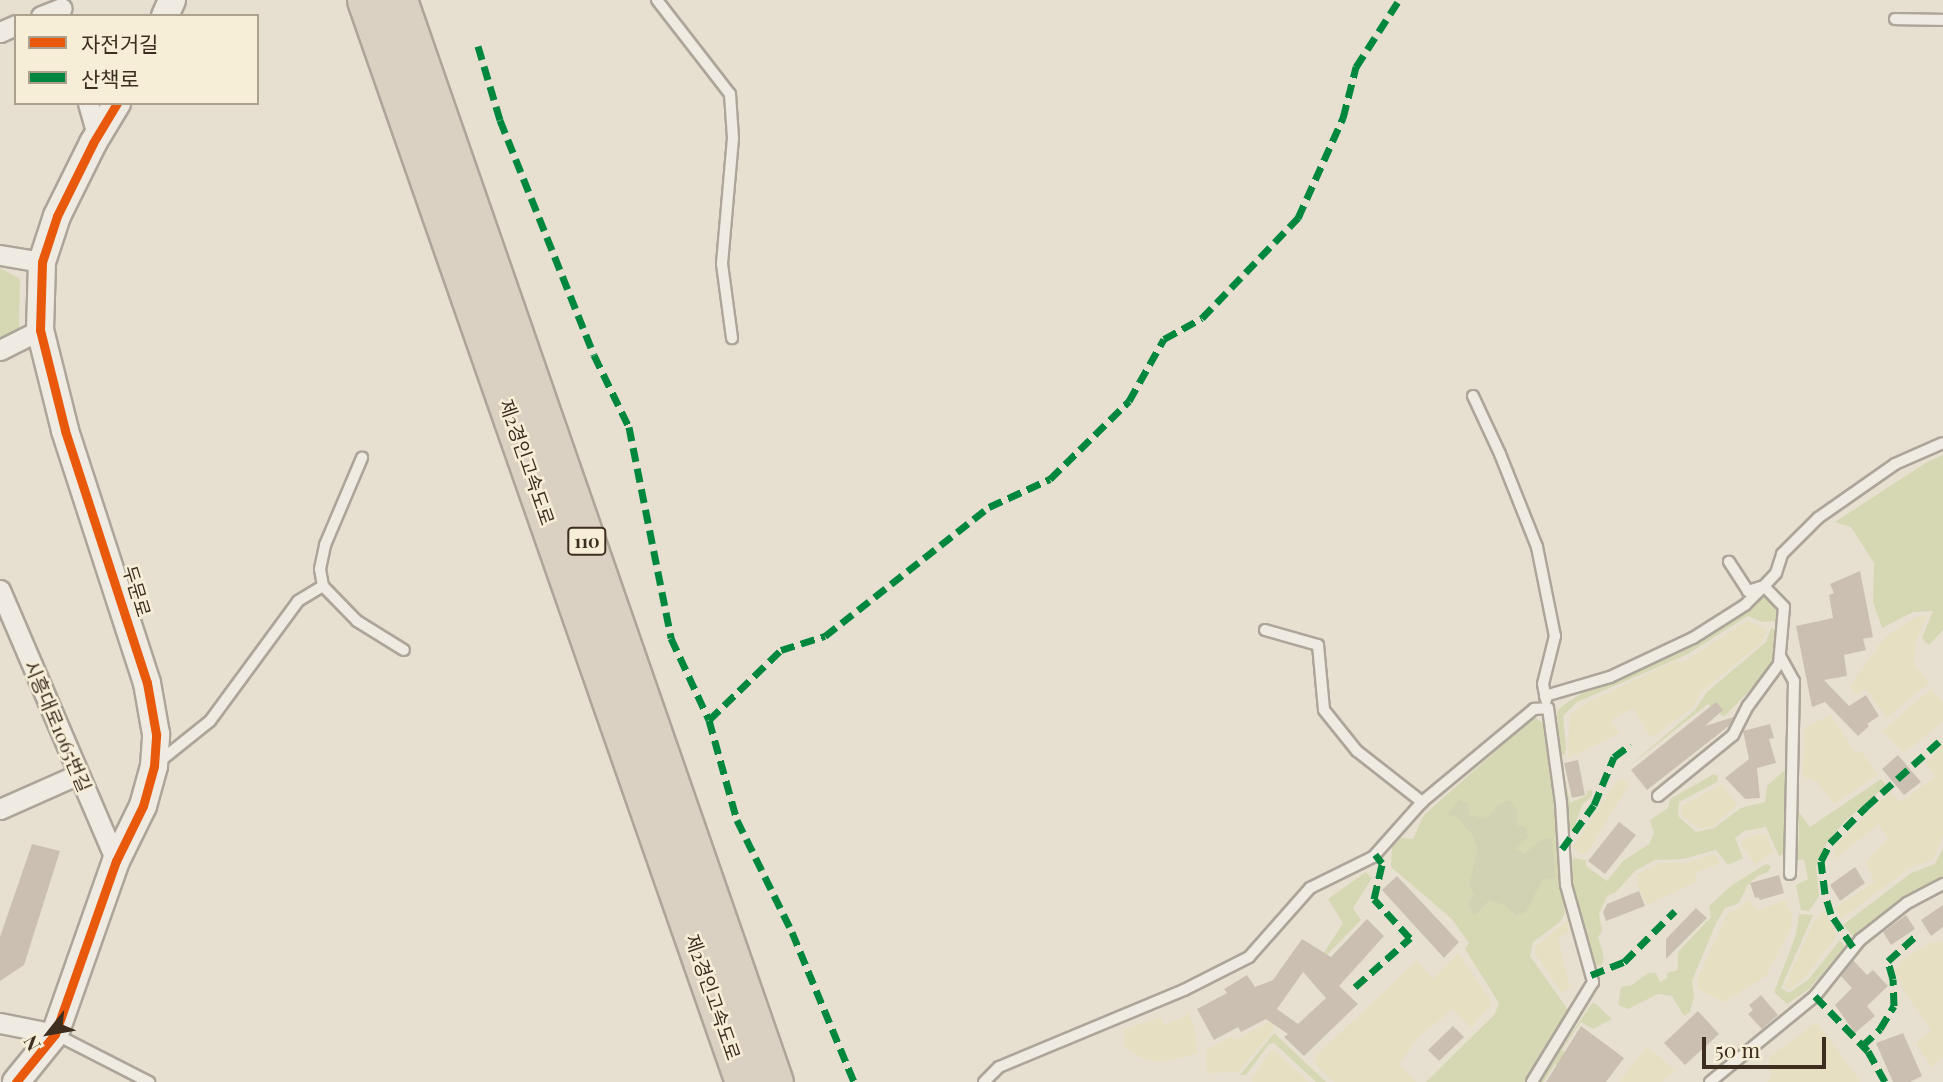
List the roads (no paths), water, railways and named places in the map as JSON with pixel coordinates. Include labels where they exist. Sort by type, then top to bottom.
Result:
[{"type":"highway","name":"제2경인고속도로","points":[[365,0],[743,1082]]},
{"type":"highway","name":"제2경인고속도로","points":[[399,0],[775,1082]]},
{"type":"highway","points":[[698,951],[731,1082]]},
{"type":"street","points":[[89,105],[97,135]]},
{"type":"street","name":"두문로","points":[[16,1082],[55,1034],[116,861],[143,806],[154,766],[156,734],[147,683],[65,430],[40,330],[42,262],[57,216],[97,135],[116,105]]},
{"type":"street","points":[[0,255],[42,262]]},
{"type":"street","points":[[0,350],[40,330]]},
{"type":"street","name":"시흥대로1065번길","points":[[0,590],[116,861]]},
{"type":"street","points":[[0,808],[79,774]]},
{"type":"street","points":[[0,1023],[55,1034]]},
{"type":"lane","points":[[657,0],[730,94],[733,138],[722,264],[733,338]]},
{"type":"lane","points":[[1895,19],[1943,20]]},
{"type":"lane","points":[[1473,396],[1500,454],[1537,547],[1555,636],[1543,684],[1560,803],[1566,885],[1593,982],[1532,1082]]},
{"type":"lane","points":[[1545,696],[1610,677],[1693,638],[1745,605],[1776,573],[1782,554],[1818,517],[1895,464],[1943,443]]},
{"type":"lane","points":[[362,458],[325,545],[320,569],[323,586],[357,621],[404,650]]},
{"type":"lane","points":[[1730,562],[1748,591],[1764,586]]},
{"type":"lane","points":[[154,766],[210,720],[299,601],[323,586]]},
{"type":"lane","points":[[1658,796],[1733,735],[1748,706],[1779,664],[1784,607],[1764,586]]},
{"type":"lane","points":[[1265,630],[1318,645],[1324,710],[1356,751],[1422,802]]},
{"type":"lane","points":[[1780,656],[1794,681],[1790,874]]},
{"type":"lane","points":[[984,1082],[999,1067],[1184,990],[1249,957],[1310,888],[1373,857],[1422,802],[1534,709],[1548,708]]},
{"type":"lane","points":[[1710,1082],[1815,996],[1860,940],[1907,902],[1943,884]]},
{"type":"lane","points":[[55,1034],[149,1082]]}]
